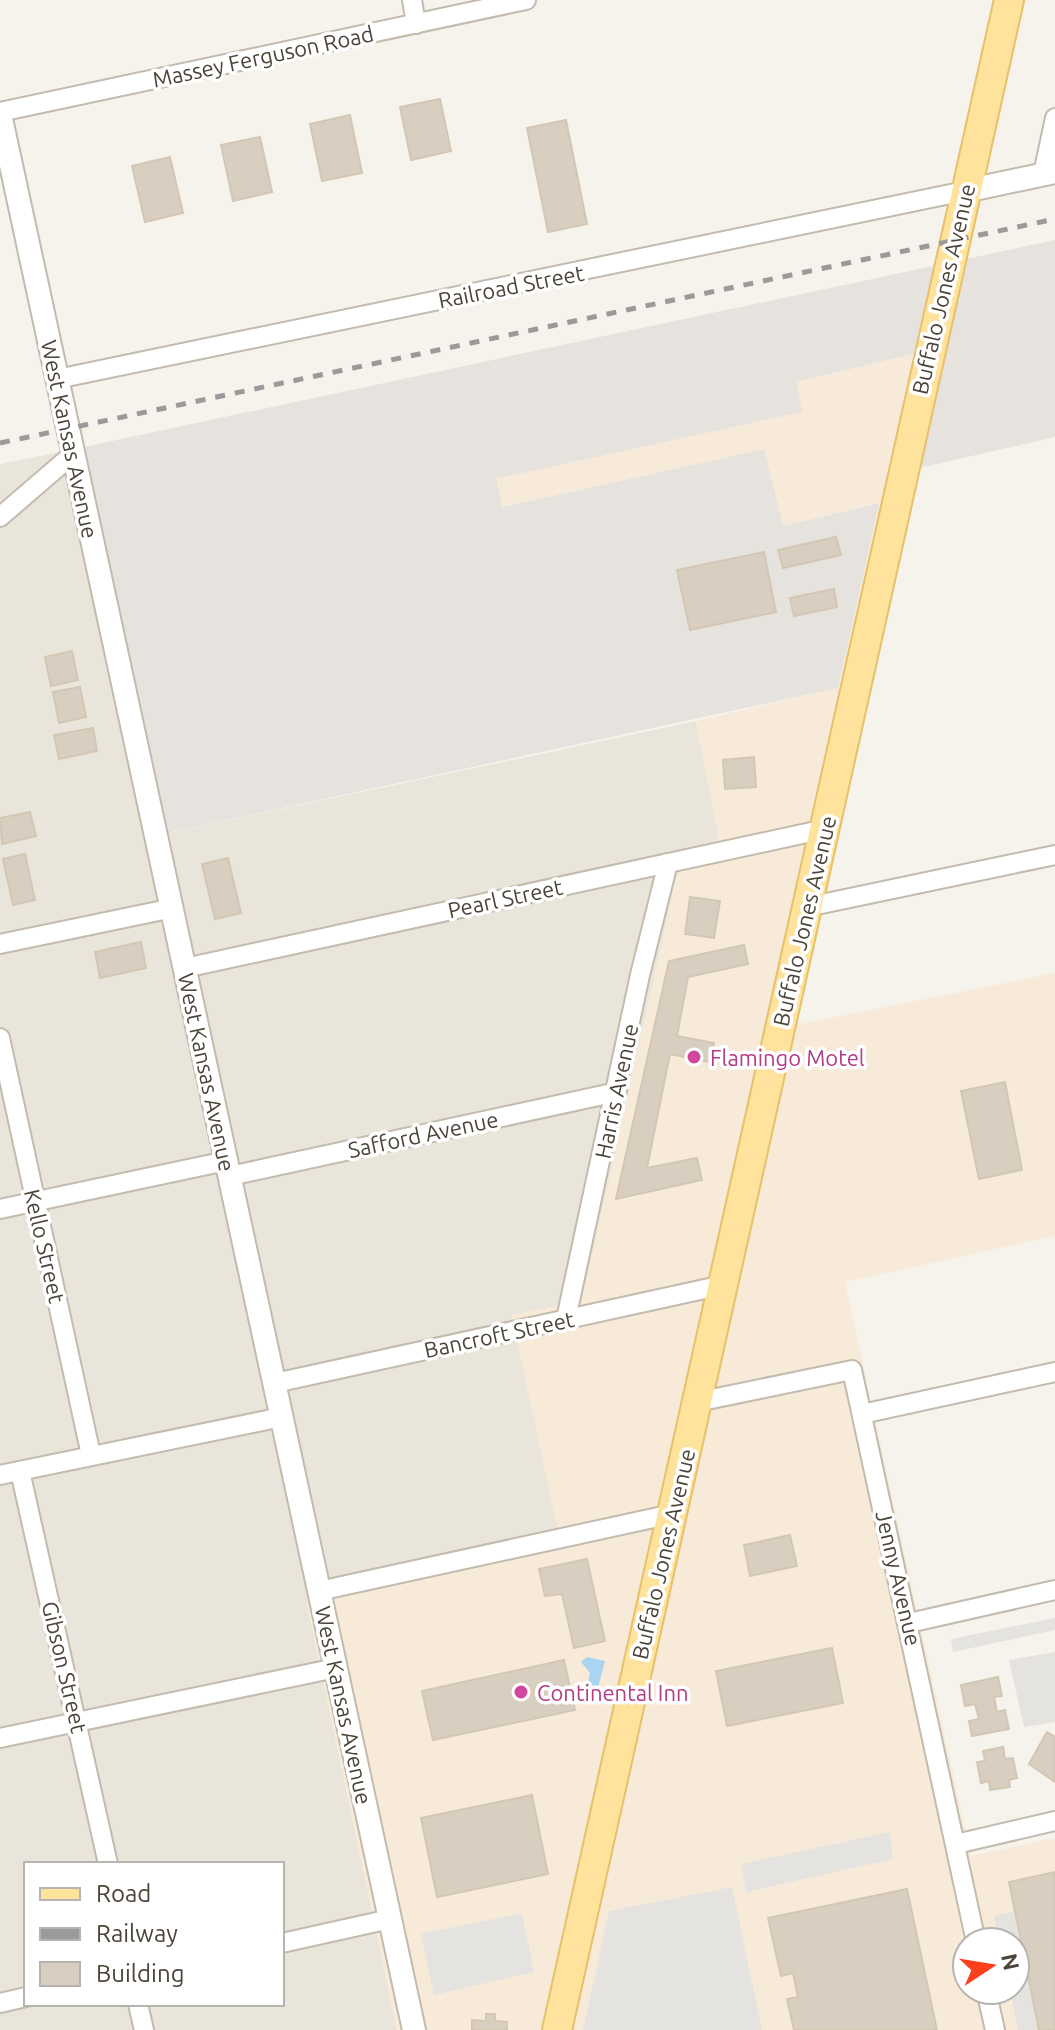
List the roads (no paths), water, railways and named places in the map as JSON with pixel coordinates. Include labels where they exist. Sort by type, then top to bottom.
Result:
[{"type":"main road","name":"Buffalo Jones Avenue","points":[[557,2030],[1009,0]]},
{"type":"street","points":[[412,0],[416,24]]},
{"type":"street","name":"Massey Ferguson Road","points":[[0,113],[526,0]]},
{"type":"street","name":"West Kansas Avenue","points":[[0,113],[414,2030]]},
{"type":"street","points":[[965,191],[1049,173],[1055,118]]},
{"type":"street","name":"Railroad Street","points":[[57,379],[965,191]]},
{"type":"street","points":[[0,517],[73,454]]},
{"type":"street","name":"Pearl Street","points":[[185,968],[825,829]]},
{"type":"street","points":[[807,907],[1055,855]]},
{"type":"street","name":"Harris Avenue","points":[[566,1319],[640,975],[668,863]]},
{"type":"street","points":[[0,944],[173,908]]},
{"type":"street","name":"Kello Street","points":[[0,1038],[91,1455]]},
{"type":"street","name":"Safford Avenue","points":[[0,1209],[228,1169],[617,1092]]},
{"type":"street","name":"Bancroft Street","points":[[275,1383],[723,1285]]},
{"type":"street","name":"Jenny Avenue","points":[[697,1402],[852,1370],[973,1926]]},
{"type":"street","points":[[862,1414],[1055,1372]]},
{"type":"street","points":[[0,1475],[282,1417]]},
{"type":"street","name":"Gibson Street","points":[[20,1471],[108,1862]]},
{"type":"street","points":[[319,1591],[672,1514]]},
{"type":"street","points":[[909,1623],[1055,1590]]},
{"type":"street","points":[[0,1738],[336,1668]]},
{"type":"street","points":[[956,1844],[1055,1821]]},
{"type":"street","points":[[284,1943],[390,1919]]},
{"type":"street","points":[[0,2003],[24,1997]]},
{"type":"street","points":[[138,2006],[144,2030]]},
{"type":"street","points":[[990,2006],[995,2030]]},
{"type":"water","points":[[587,1657],[605,1661],[596,1695],[586,1692],[590,1673],[581,1662]]},
{"type":"railway","points":[[0,443],[1055,219]]},
{"type":"place","name":"Flamingo Motel","points":[[694,1057]]},
{"type":"place","name":"Continental Inn","points":[[521,1692]]}]
